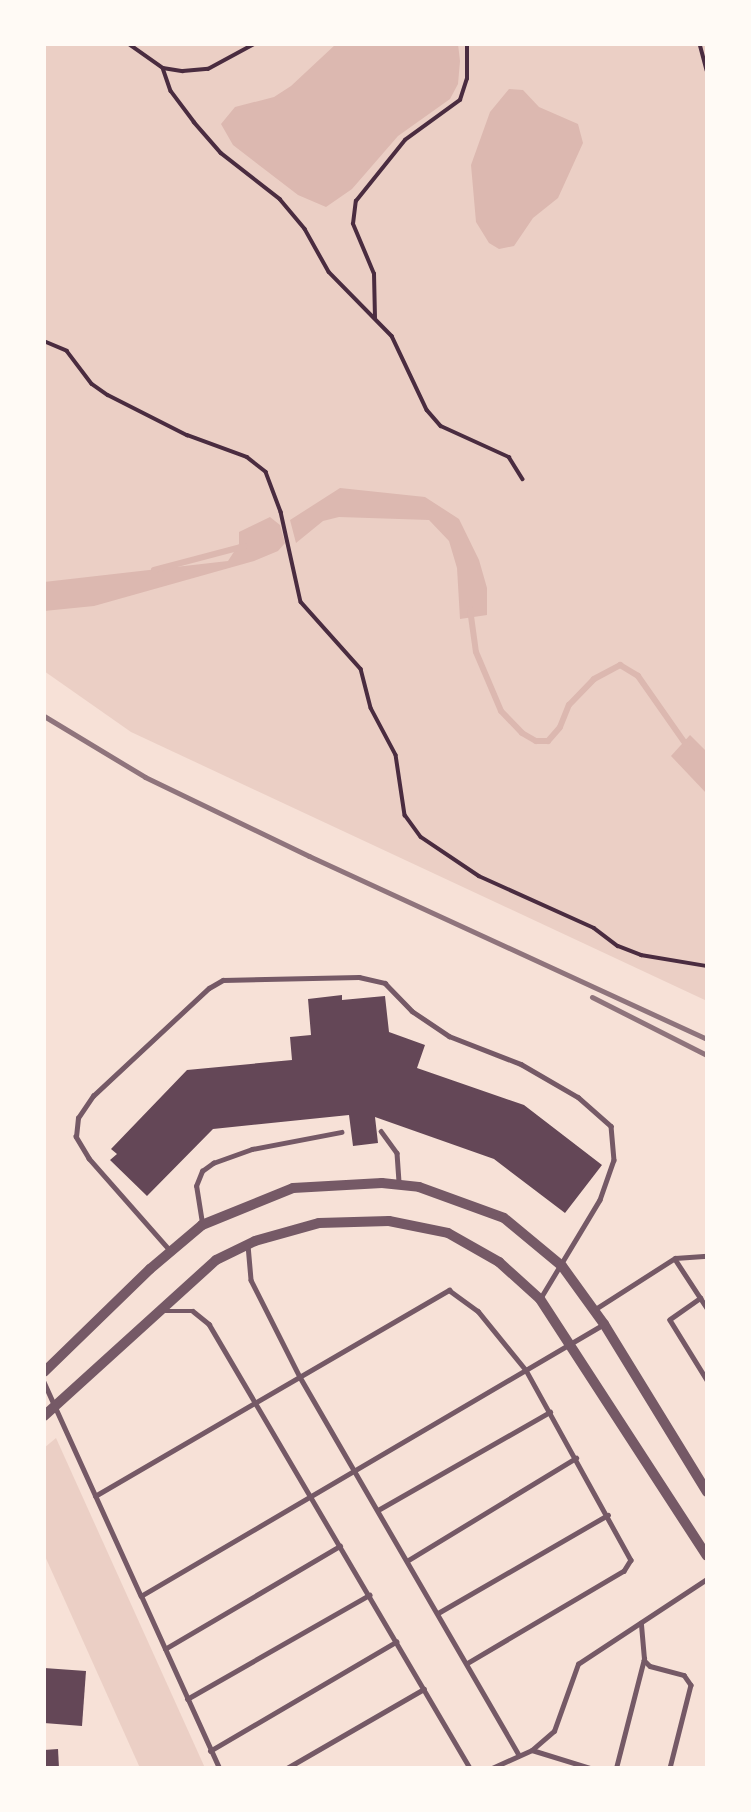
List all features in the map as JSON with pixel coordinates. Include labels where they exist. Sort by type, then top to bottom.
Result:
[{"type":"street","points":[[44,1372],[202,1226],[293,1188],[399,1185],[459,1198],[504,1218],[562,1266],[604,1324],[707,1492]]},
{"type":"street","points":[[44,1416],[155,1311],[216,1259],[248,1244],[319,1223],[389,1221],[448,1233],[499,1262],[541,1299],[707,1556]]},
{"type":"lane","points":[[171,1252],[89,1159],[76,1137],[78,1118],[93,1096],[209,988],[223,980],[359,977],[385,983],[412,1011],[449,1036],[521,1064],[578,1097],[611,1126],[614,1160],[600,1200],[541,1299]]},
{"type":"lane","points":[[381,1131],[397,1153],[399,1185]]},
{"type":"lane","points":[[202,1226],[196,1186],[202,1171],[213,1163],[252,1149],[341,1132]]},
{"type":"lane","points":[[248,1244],[251,1280],[300,1377],[518,1753]]},
{"type":"lane","points":[[593,1310],[675,1258],[707,1256]]},
{"type":"lane","points":[[675,1258],[707,1308]]},
{"type":"lane","points":[[95,1496],[449,1290],[478,1311],[526,1370],[630,1551],[629,1567],[467,1664]]},
{"type":"lane","points":[[701,1298],[670,1320],[707,1380]]},
{"type":"lane","points":[[155,1311],[193,1311],[209,1324],[470,1768]]},
{"type":"lane","points":[[141,1596],[604,1324]]},
{"type":"lane","points":[[44,1382],[219,1768]]},
{"type":"lane","points":[[378,1510],[550,1412]]},
{"type":"lane","points":[[407,1561],[576,1458]]},
{"type":"lane","points":[[438,1614],[608,1515]]},
{"type":"lane","points":[[164,1649],[340,1546]]},
{"type":"lane","points":[[492,1768],[518,1753],[532,1750],[554,1731],[578,1664],[707,1579]]},
{"type":"lane","points":[[187,1699],[369,1595]]},
{"type":"lane","points":[[616,1768],[644,1659],[641,1623]]},
{"type":"lane","points":[[211,1751],[396,1642]]},
{"type":"lane","points":[[644,1659],[650,1665],[689,1677],[691,1685],[670,1768]]},
{"type":"lane","points":[[288,1768],[424,1689]]},
{"type":"lane","points":[[532,1750],[590,1768]]},
{"type":"path","points":[[129,44],[163,68],[208,69],[254,44]]},
{"type":"path","points":[[375,320],[378,293],[353,224],[356,201],[405,140],[460,100],[467,79],[467,44]]},
{"type":"path","points":[[700,44],[707,70]]},
{"type":"path","points":[[163,68],[171,91],[194,122],[221,153],[293,213],[329,272],[392,336],[427,410],[441,426],[509,457],[523,479]]},
{"type":"path","points":[[44,341],[67,351],[92,384],[108,395],[187,435],[247,457],[266,472],[281,512],[301,602],[361,668],[371,708],[396,755],[405,815],[421,836],[479,876],[594,928],[618,946],[641,955],[707,966]]},
{"type":"shaded area","points":[[44,44],[707,44],[707,1001],[131,732],[44,671]]},
{"type":"shaded area","points":[[336,44],[458,44],[460,61],[458,84],[450,99],[398,136],[352,189],[326,207],[298,195],[233,145],[221,124],[235,107],[274,97],[291,86]]},
{"type":"shaded area","points":[[509,89],[523,90],[539,107],[578,124],[583,143],[558,198],[533,218],[514,246],[499,249],[489,243],[476,222],[471,165],[490,112]]},
{"type":"shaded area","points":[[340,488],[425,497],[459,519],[479,560],[487,588],[487,615],[460,619],[457,568],[449,541],[429,520],[339,517],[323,521],[296,543],[290,520]]},
{"type":"shaded area","points":[[270,517],[280,525],[285,543],[278,551],[254,561],[94,606],[44,611],[44,582],[228,561],[239,544],[239,532]]},
{"type":"shaded area","points":[[690,735],[707,752],[707,794],[671,756]]},
{"type":"shaded area","points":[[56,1438],[205,1768],[140,1768],[44,1554],[44,1448]]},
{"type":"building","points":[[342,995],[342,1000],[385,996],[389,1032],[425,1045],[417,1068],[524,1105],[602,1165],[565,1213],[494,1159],[375,1117],[378,1143],[353,1146],[349,1115],[213,1129],[147,1196],[110,1160],[117,1154],[111,1149],[187,1070],[292,1060],[290,1037],[311,1035],[308,999]]},
{"type":"building","points":[[44,1668],[86,1671],[82,1726],[44,1723]]},
{"type":"building","points":[[58,1749],[59,1768],[44,1768],[44,1750]]},
{"type":"waterway","points":[[154,570],[245,546]]},
{"type":"waterway","points":[[470,609],[476,652],[501,711],[522,733],[536,741],[548,741],[560,727],[569,705],[594,679],[620,665],[638,676],[687,746]]},
{"type":"railway","points":[[44,716],[145,777],[309,856],[707,1039]]},
{"type":"railway","points":[[592,997],[707,1055]]}]
